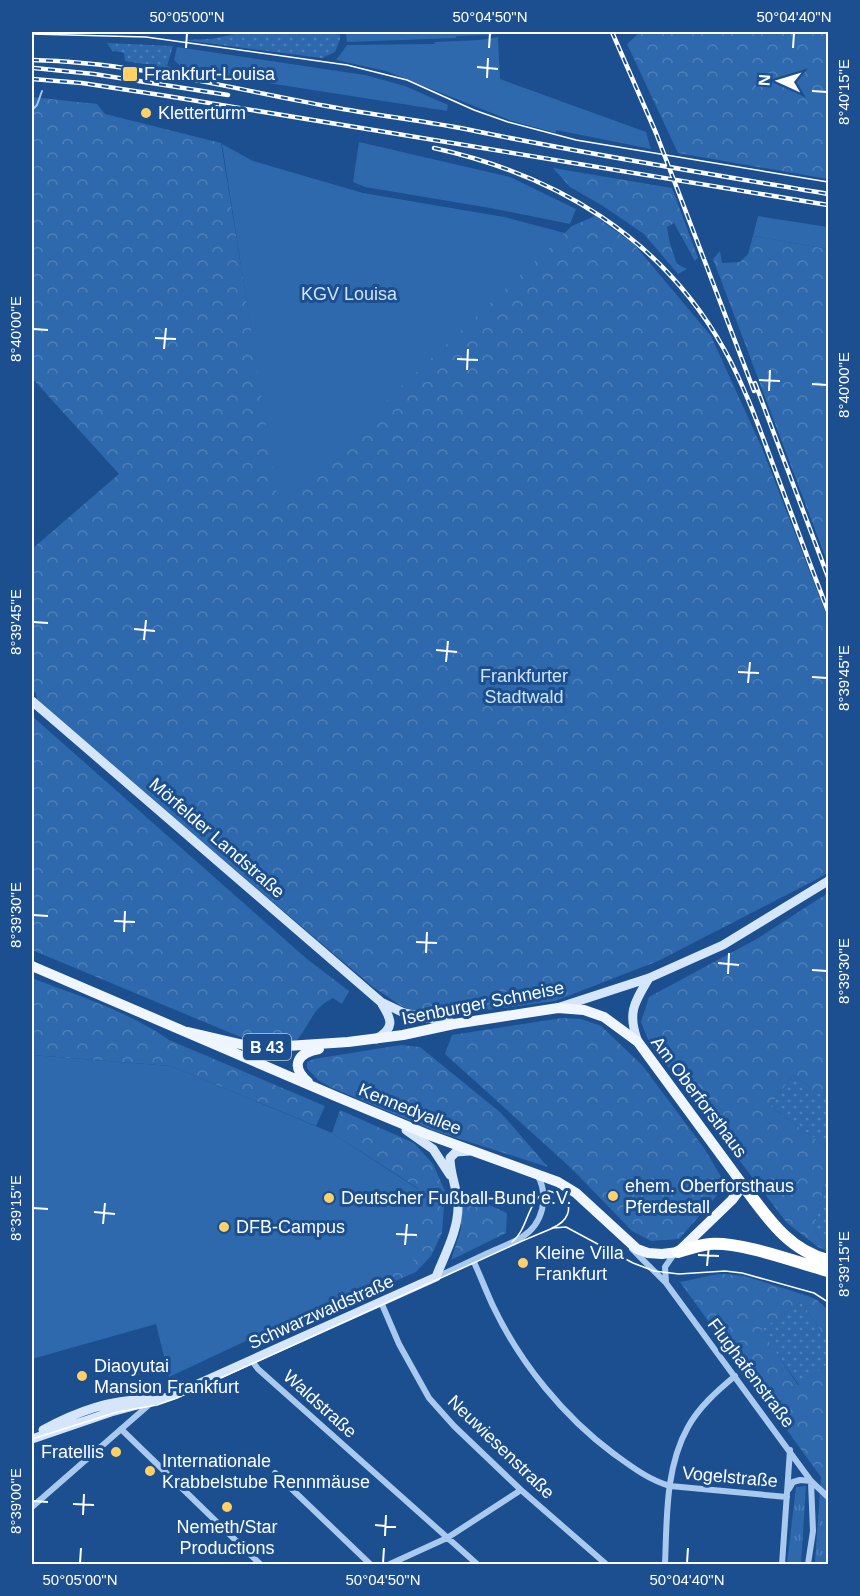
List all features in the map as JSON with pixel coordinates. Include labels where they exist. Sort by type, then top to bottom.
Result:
[{"type":"highway","name":"B 43","points":[[743,1185],[777,1230],[796,1247],[828,1260]]},
{"type":"highway","name":"B 43","points":[[677,1252],[705,1245],[740,1247],[828,1271]]},
{"type":"main road","name":"Mörfelder Landstraße","points":[[32,701],[381,1002],[404,1013],[454,1024]]},
{"type":"main road","name":"Isenburger Schneise","points":[[188,1032],[257,1048],[376,1039],[558,1008],[649,978],[723,945],[828,881]]},
{"type":"main road","name":"Kennedyallee","points":[[32,966],[312,1087],[471,1151],[558,1182],[574,1191],[640,1250],[651,1254],[677,1252]]},
{"type":"main road","points":[[638,1042],[632,1027],[632,1015],[635,1003],[649,978]]},
{"type":"main road","points":[[376,1039],[386,1032],[391,1022],[381,1002]]},
{"type":"main road","name":"Am Oberforsthaus","points":[[558,1008],[584,1010],[604,1017],[638,1042],[743,1185]]},
{"type":"main road","points":[[312,1087],[298,1070],[300,1057],[307,1052],[355,1041]]},
{"type":"main road","points":[[393,1119],[397,1125],[413,1133],[433,1149],[453,1180]]},
{"type":"main road","points":[[436,1277],[456,1221],[458,1204],[451,1156],[457,1152],[471,1151]]},
{"type":"main road","points":[[677,1252],[732,1200],[743,1185]]},
{"type":"main road","name":"Schwarzwaldstraße","points":[[32,1438],[186,1389],[436,1277]]},
{"type":"street","name":"Schwarzwaldstraße","points":[[436,1277],[518,1239],[531,1229],[543,1207],[545,1194],[537,1174]]},
{"type":"street","name":"Flughafenstraße","points":[[630,1243],[636,1254],[666,1283],[790,1449],[811,1481],[828,1497]]},
{"type":"street","points":[[666,1283],[665,1267],[677,1252]]},
{"type":"street","points":[[473,1260],[508,1333],[531,1368],[560,1404],[595,1440],[631,1466],[657,1482],[669,1486]]},
{"type":"street","name":"Neuwiesenstraße","points":[[381,1302],[399,1344],[429,1398],[454,1426],[521,1490],[606,1564]]},
{"type":"street","name":"Waldstraße","points":[[252,1361],[258,1369],[477,1564]]},
{"type":"street","points":[[665,1564],[669,1486],[678,1450],[687,1427],[704,1404],[735,1376]]},
{"type":"street","points":[[32,1507],[155,1400]]},
{"type":"street","points":[[121,1429],[260,1564]]},
{"type":"street","points":[[782,1564],[790,1449]]},
{"type":"street","points":[[275,1473],[370,1564]]},
{"type":"street","points":[[788,1494],[793,1482],[811,1481],[813,1531],[808,1564]]},
{"type":"street","name":"Vogelstraße","points":[[669,1486],[788,1494]]},
{"type":"street","points":[[390,1564],[447,1538],[521,1490]]},
{"type":"green space","points":[[245,32],[340,32],[340,39],[335,52],[322,58],[183,40],[211,39]]},
{"type":"green space","points":[[346,32],[499,32],[492,35],[456,36],[456,38],[347,42]]},
{"type":"green space","points":[[640,32],[828,32],[828,179],[678,153],[627,44]]},
{"type":"green space","points":[[498,37],[500,79],[646,132],[651,149],[556,130],[556,133],[512,121],[386,71],[336,60],[347,45],[434,44],[435,42]]},
{"type":"green space","points":[[107,43],[173,46],[167,66],[179,70],[125,61],[124,53],[113,52]]},
{"type":"green space","points":[[177,47],[365,75],[405,86],[448,105],[447,111],[268,83],[268,77],[246,76],[245,79],[241,79],[182,68],[174,60]]},
{"type":"green space","name":"Frankfurter Stadtwald","points":[[32,97],[97,104],[105,114],[221,143],[279,499],[572,226],[595,216],[634,244],[711,336],[762,448],[828,619],[828,872],[658,961],[555,1001],[443,1016],[406,1009],[373,987],[89,746],[37,699],[36,693],[32,690],[32,549],[119,474],[32,378]]},
{"type":"green space","points":[[359,142],[510,177],[576,209],[570,224],[365,187],[353,182]]},
{"type":"green space","name":"KGV Louisa","points":[[222,144],[253,161],[363,193],[504,217],[565,233],[278,502]]},
{"type":"green space","points":[[553,168],[672,188],[698,258],[695,261],[674,223],[667,227],[677,264],[687,269],[678,274],[644,234],[570,187]]},
{"type":"green space","points":[[758,216],[828,227],[828,249],[753,236]]},
{"type":"green space","points":[[753,236],[828,249],[828,564],[713,259],[720,251],[722,263],[740,262],[748,254]]},
{"type":"green space","points":[[32,716],[307,959],[349,991],[342,1004],[333,998],[326,1002],[316,1012],[296,1041],[257,1044],[32,950]]},
{"type":"green space","points":[[828,893],[828,1100],[793,1075],[770,1106],[828,1148],[828,1180],[824,1186],[814,1229],[822,1241],[828,1243],[828,1251],[818,1247],[787,1223],[649,1042],[641,1022],[649,997],[755,940]]},
{"type":"green space","points":[[32,978],[120,1012],[169,1040],[325,1106],[316,1126],[171,1066],[32,1055]]},
{"type":"green space","points":[[562,1018],[581,1019],[601,1026],[642,1065],[704,1148],[726,1185],[679,1239],[651,1241],[632,1231],[572,1169],[445,1054],[452,1035]]},
{"type":"green space","points":[[401,1045],[420,1047],[501,1113],[548,1167],[432,1130],[330,1087],[318,1080],[307,1068],[307,1062],[314,1059]]},
{"type":"green space","name":"DFB-Campus","points":[[32,1055],[171,1066],[332,1133],[421,1191],[413,1263],[169,1377],[156,1324],[32,1359]]},
{"type":"green space","points":[[793,1075],[828,1100],[828,1148],[770,1106]]},
{"type":"green space","points":[[340,1110],[414,1143],[433,1164],[445,1191],[442,1233],[431,1256],[416,1272],[330,1309],[323,1290],[399,1250],[419,1189],[332,1133]]},
{"type":"green space","points":[[828,1180],[828,1243],[822,1241],[814,1229],[824,1186]]},
{"type":"green space","points":[[462,1193],[507,1213],[506,1233],[451,1260],[461,1229]]},
{"type":"green space","points":[[722,1274],[745,1276],[808,1296],[817,1300],[828,1310],[828,1341],[801,1302],[761,1330],[798,1385],[828,1364],[828,1564],[815,1564],[821,1477],[680,1282]]},
{"type":"green space","points":[[801,1302],[828,1341],[828,1364],[799,1385],[760,1330]]},
{"type":"green space","points":[[806,1486],[801,1564],[787,1564],[796,1487]]},
{"type":"green space","points":[[825,1506],[828,1509],[828,1564],[815,1564],[819,1515]]},
{"type":"waterway","points":[[32,110],[37,105],[42,91]]},
{"type":"tram line","points":[[32,34],[146,37],[347,65],[407,80],[474,110],[508,122],[576,140],[828,182]]},
{"type":"tram line","points":[[512,1242],[518,1236],[536,1200],[549,1191],[562,1195],[569,1210],[562,1222],[552,1228]]},
{"type":"tram line","points":[[32,1439],[117,1412],[157,1405],[177,1398],[553,1228],[566,1227],[633,1263],[654,1271],[679,1274],[725,1271],[742,1273],[814,1293],[828,1302]]},
{"type":"railway","points":[[612,32],[656,133],[754,391]]},
{"type":"railway","points":[[32,60],[145,71],[350,110],[828,194]]},
{"type":"railway","points":[[34,68],[94,74],[228,95]]},
{"type":"railway","points":[[32,79],[82,83],[167,96],[828,205]]},
{"type":"railway","points":[[434,148],[522,175],[563,194],[601,217],[637,243],[669,274],[698,309],[724,349],[738,376],[828,611]]},
{"type":"railway","points":[[755,383],[828,577]]},
{"type":"place","name":"Frankfurt-Louisa","points":[[130,74]]},
{"type":"place","name":"Kletterturm","points":[[146,113]]},
{"type":"place","name":"ehem. Oberforsthaus Pferdestall","points":[[613,1196]]},
{"type":"place","name":"Deutscher Fußball-Bund e.V.","points":[[329,1198]]},
{"type":"place","name":"DFB-Campus","points":[[224,1227]]},
{"type":"place","name":"Kleine Villa Frankfurt","points":[[523,1263]]},
{"type":"place","name":"Diaoyutai Mansion Frankfurt","points":[[82,1376]]},
{"type":"place","name":"Fratellis","points":[[116,1452]]},
{"type":"place","name":"Internationale Krabbelstube Rennmäuse","points":[[150,1471]]},
{"type":"place","name":"Nemeth/Star Productions","points":[[227,1507]]}]
